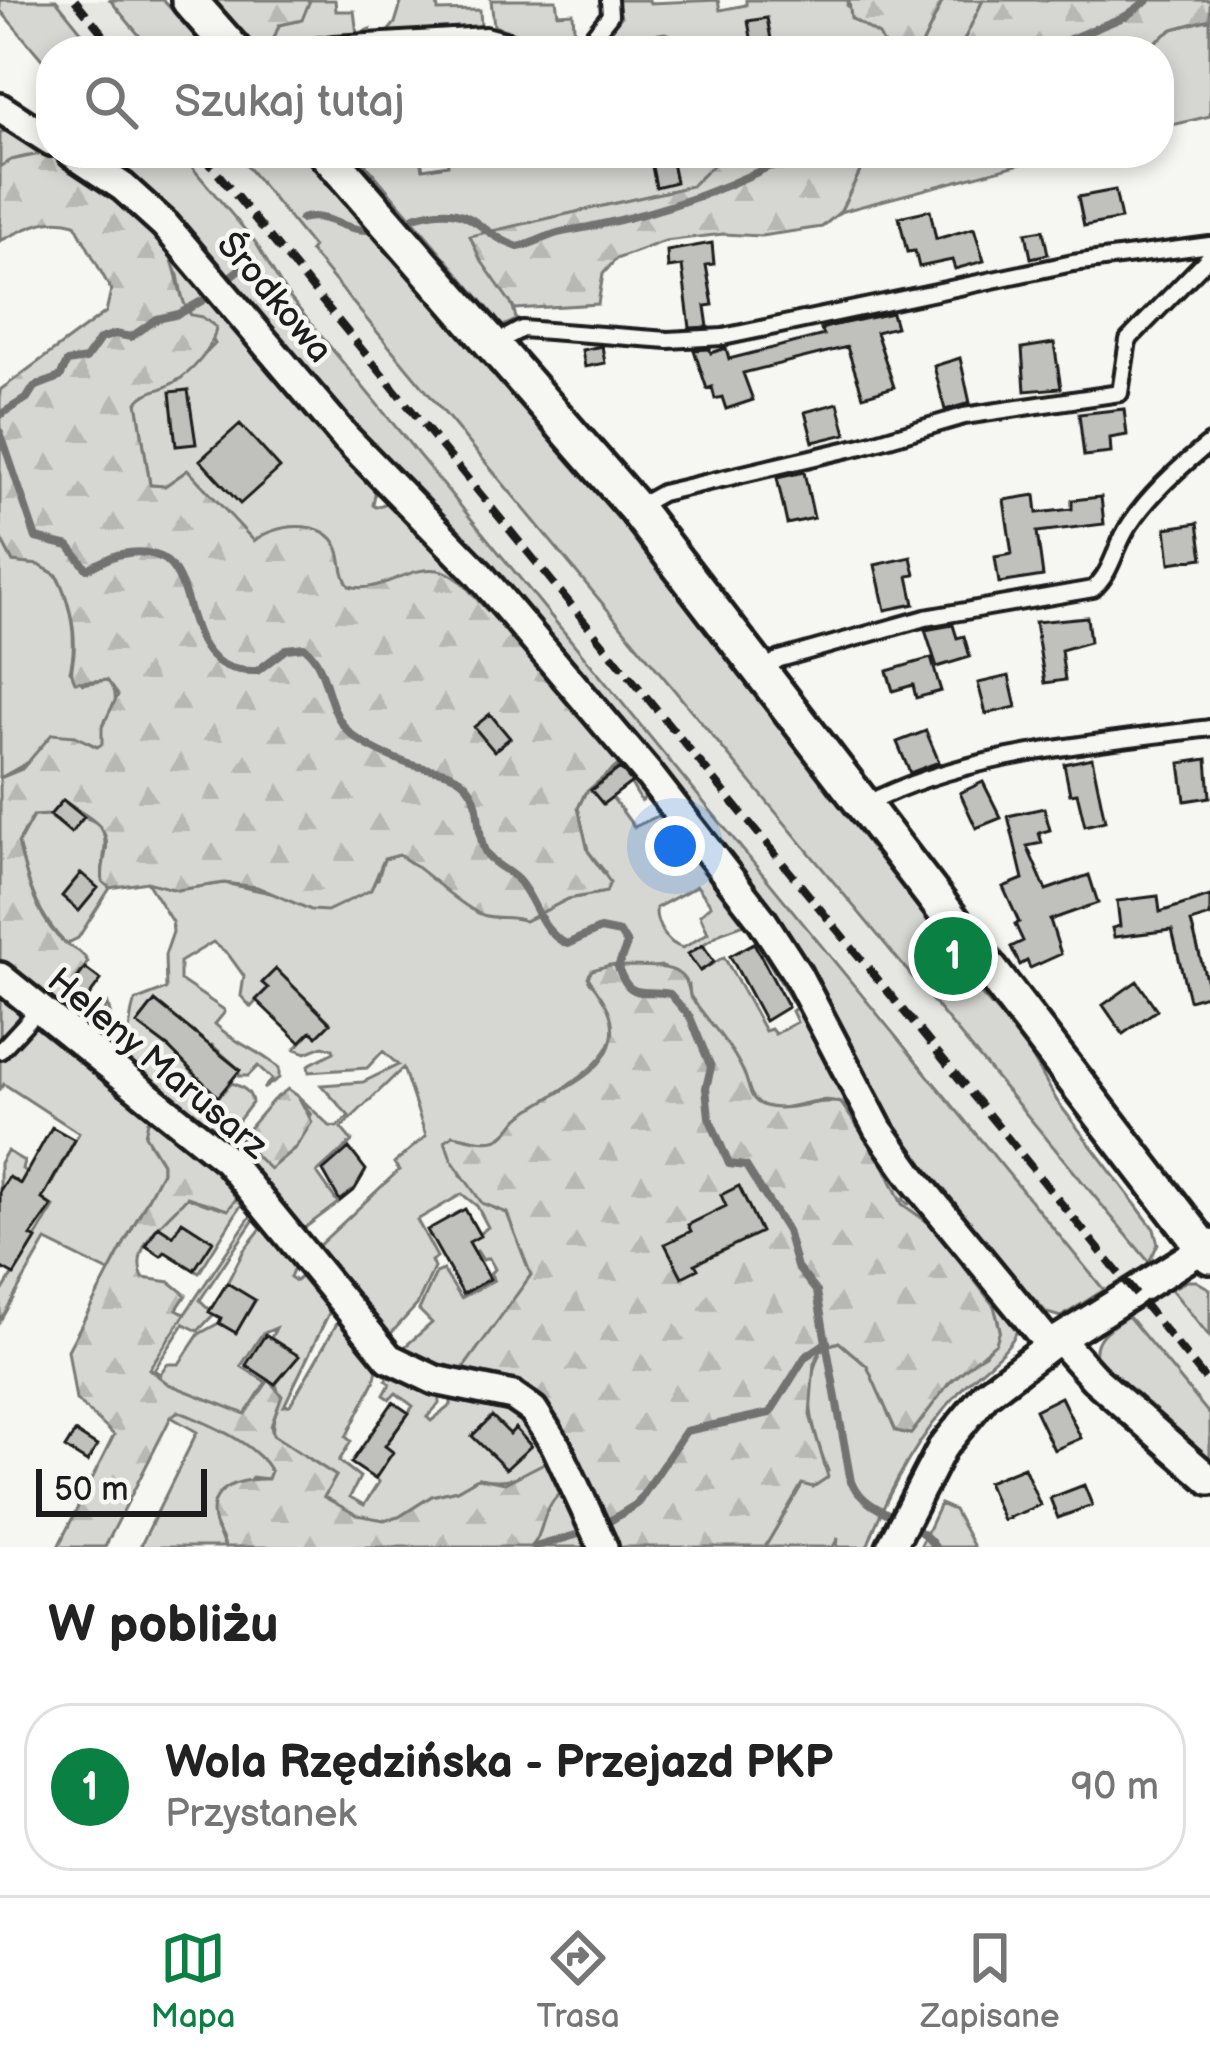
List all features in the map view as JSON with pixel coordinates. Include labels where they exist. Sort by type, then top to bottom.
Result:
[{"type":"street","points":[[189,0],[221,36]]},
{"type":"street","points":[[0,108],[36,131]]},
{"type":"street","name":"Środkowa","points":[[93,168],[165,225],[346,438],[478,573],[650,776],[762,920],[797,974],[878,1129],[913,1178],[1054,1342],[1210,1480]]},
{"type":"street","points":[[339,168],[635,508],[1208,1249],[1012,1371],[957,1426],[891,1547]]},
{"type":"street","name":"Heleny Marusarz","points":[[0,976],[227,1160],[389,1358],[434,1380],[513,1396],[533,1410],[556,1446],[598,1536]]},
{"type":"lane","points":[[592,36],[610,15],[609,0]]},
{"type":"lane","points":[[496,343],[522,328],[668,340],[728,336],[1072,263],[1210,245]]},
{"type":"lane","points":[[635,508],[662,494],[964,416],[1120,393],[1128,340],[1210,256]]},
{"type":"lane","points":[[762,669],[780,659],[925,618],[1093,589],[1108,572],[1140,510],[1210,443]]},
{"type":"lane","points":[[866,804],[907,787],[1032,754],[1210,728]]},
{"type":"lane","points":[[0,1052],[39,1010]]},
{"type":"shaded area","points":[[56,0],[110,0],[140,36],[85,36]]},
{"type":"shaded area","points":[[193,168],[248,168],[313,247],[311,251],[1171,1289],[1210,1337],[1210,1415],[285,292],[256,243]]},
{"type":"green space","points":[[0,0],[56,0],[85,36],[36,36],[36,52],[0,10]]},
{"type":"green space","points":[[110,0],[163,0],[195,36],[140,36]]},
{"type":"green space","points":[[212,0],[310,0],[302,20],[279,25],[275,36],[246,36]]},
{"type":"green space","points":[[310,0],[335,0],[336,11],[354,11],[357,34],[370,29],[369,33],[350,36],[275,36],[279,25],[299,21]]},
{"type":"green space","points":[[402,0],[437,0],[438,11],[480,10],[481,26],[477,30],[385,35],[395,23]]},
{"type":"green space","points":[[491,0],[556,0],[558,14],[573,13],[574,36],[523,36],[494,26]]},
{"type":"green space","points":[[617,0],[718,0],[720,10],[746,5],[746,0],[849,0],[847,5],[880,36],[606,36],[621,17]]},
{"type":"green space","points":[[849,0],[943,0],[926,36],[880,36],[851,18]]},
{"type":"green space","points":[[943,0],[983,0],[966,36],[926,36]]},
{"type":"green space","points":[[983,0],[1210,0],[1210,19],[1163,36],[966,36]]},
{"type":"green space","points":[[1210,19],[1210,116],[1174,124],[1174,36],[1163,36]]},
{"type":"green space","points":[[14,130],[36,143],[36,156],[0,167],[0,132]]},
{"type":"green space","points":[[36,155],[36,168],[75,168],[132,209],[169,253],[191,315],[216,327],[207,351],[194,366],[137,402],[150,485],[165,486],[188,470],[254,541],[286,528],[323,532],[338,549],[349,586],[371,587],[427,570],[446,572],[459,580],[538,657],[622,762],[585,793],[578,808],[588,851],[610,882],[606,892],[568,899],[525,921],[489,917],[467,907],[399,855],[384,859],[371,890],[327,911],[311,910],[257,887],[224,883],[177,890],[147,882],[110,888],[102,878],[104,833],[63,800],[50,815],[33,816],[18,843],[43,916],[58,937],[88,962],[55,1008],[0,964],[0,778],[22,769],[52,734],[75,736],[97,747],[102,744],[102,727],[118,695],[107,680],[75,682],[72,623],[57,575],[39,565],[13,562],[0,537],[0,390],[106,312],[111,290],[75,224],[46,222],[0,241],[0,167]]},
{"type":"green space","points":[[103,168],[193,168],[256,243],[285,292],[1104,1290],[1061,1317],[1047,1313],[1036,1301],[1030,1305],[905,1147],[772,920]]},
{"type":"green space","points":[[248,168],[323,168],[639,531],[899,867],[936,931],[932,935],[946,954],[941,959],[948,968],[954,965],[1022,1039],[1057,1101],[1154,1229],[1158,1244],[1149,1262],[310,251],[313,247]]},
{"type":"green space","points":[[369,168],[710,168],[692,186],[471,236],[514,309],[516,320],[503,326]]},
{"type":"green space","points":[[710,168],[862,168],[840,212],[822,227],[665,241],[616,259],[603,274],[598,304],[515,309],[470,236],[692,186]]},
{"type":"green space","points":[[862,168],[1006,168],[840,212]]},
{"type":"green space","points":[[109,188],[149,223],[377,483],[373,505],[395,500],[511,629],[459,580],[438,573],[424,572],[374,587],[348,586],[332,539],[311,528],[273,531],[254,542],[188,470],[165,486],[150,485],[137,402],[146,392],[178,381],[215,344],[202,317],[192,316],[184,306],[178,275]]},
{"type":"green space","points":[[0,537],[13,562],[39,565],[56,575],[72,622],[70,671],[83,684],[107,680],[115,701],[98,747],[75,736],[0,778]]},
{"type":"green space","points":[[622,763],[651,793],[641,801],[621,767],[592,789],[602,803],[612,797],[634,827],[662,814],[750,922],[722,932],[689,954],[700,971],[724,957],[765,1031],[771,1029],[775,1034],[797,1022],[792,1011],[796,1008],[758,944],[756,930],[911,1188],[903,1199],[908,1204],[916,1200],[1016,1315],[1011,1320],[1017,1329],[1009,1344],[960,1391],[918,1445],[867,1547],[837,1547],[838,1538],[833,1547],[765,1547],[803,1483],[828,1471],[817,1440],[810,1393],[823,1347],[839,1342],[867,1366],[896,1431],[910,1434],[949,1383],[985,1354],[1000,1330],[996,1316],[983,1287],[952,1247],[931,1224],[901,1203],[848,1109],[830,1100],[778,1108],[759,1103],[737,1061],[690,996],[689,985],[661,966],[636,970],[610,965],[589,981],[607,1003],[614,1023],[611,1042],[584,1074],[527,1112],[499,1138],[483,1141],[453,1135],[461,1175],[482,1203],[507,1213],[531,1275],[460,1376],[401,1350],[432,1323],[419,1310],[436,1273],[443,1270],[461,1298],[494,1280],[489,1258],[483,1260],[477,1251],[471,1254],[466,1244],[488,1227],[477,1206],[462,1194],[417,1220],[437,1257],[431,1261],[434,1268],[417,1305],[385,1340],[313,1251],[399,1170],[394,1163],[426,1136],[403,1068],[341,1128],[352,1141],[317,1173],[338,1203],[298,1233],[235,1151],[239,1140],[271,1168],[296,1147],[311,1115],[298,1096],[337,1127],[349,1116],[321,1085],[363,1082],[398,1065],[383,1051],[367,1068],[309,1072],[308,1065],[333,1049],[323,1046],[306,1053],[295,1049],[311,1031],[330,1022],[276,969],[263,982],[268,988],[251,1007],[241,996],[244,976],[213,942],[180,962],[180,980],[223,1009],[215,1024],[279,1068],[279,1078],[263,1089],[272,1079],[258,1066],[248,1076],[239,1076],[239,1069],[212,1045],[191,1068],[218,1097],[232,1083],[248,1092],[252,1103],[230,1132],[215,1135],[122,1058],[135,1001],[166,989],[165,955],[172,922],[147,882],[177,890],[224,883],[280,895],[378,879],[384,859],[399,855],[496,918],[531,918],[568,899],[606,892],[605,872],[588,851],[578,808],[585,793]],"holes":[[[697,886],[711,905],[700,915],[708,933],[683,948],[663,933],[656,908]]]},
{"type":"green space","points":[[45,813],[71,832],[84,817],[100,824],[105,839],[103,882],[110,888],[78,938],[66,944],[35,898],[18,843],[33,816]]},
{"type":"green space","points":[[610,965],[659,967],[680,975],[734,1055],[760,1104],[783,1108],[841,1103],[884,1166],[902,1204],[933,1226],[994,1306],[1000,1330],[996,1343],[949,1383],[911,1434],[896,1431],[867,1366],[839,1342],[823,1347],[814,1363],[810,1415],[828,1477],[813,1487],[802,1484],[765,1547],[613,1547],[560,1433],[459,1374],[531,1275],[507,1213],[482,1203],[451,1159],[445,1141],[453,1135],[483,1141],[500,1138],[532,1108],[599,1064],[612,1037],[612,1020],[588,977],[592,970]]},
{"type":"green space","points":[[0,994],[24,1014],[0,1045]]},
{"type":"green space","points":[[65,995],[76,1003],[77,1015],[100,1017],[108,1005],[113,1025],[101,1043],[55,1008]]},
{"type":"green space","points":[[34,1025],[159,1119],[149,1143],[162,1163],[162,1172],[109,1272],[46,1241],[0,1321],[0,1295],[54,1207],[10,1177],[0,1190],[0,1163],[7,1151],[24,1161],[22,1169],[51,1185],[79,1133],[4,1084],[0,1089],[0,1058]]},
{"type":"green space","points":[[288,1089],[298,1096],[312,1122],[296,1147],[270,1169],[239,1140]]},
{"type":"green space","points":[[153,1119],[201,1153],[236,1199],[228,1210],[187,1197],[146,1244],[140,1266],[143,1278],[170,1282],[186,1295],[177,1309],[185,1314],[149,1369],[168,1384],[245,1414],[269,1380],[282,1396],[271,1426],[273,1435],[336,1476],[324,1497],[357,1515],[384,1520],[399,1517],[432,1496],[478,1478],[505,1483],[548,1461],[563,1490],[531,1547],[225,1547],[214,1520],[216,1499],[229,1486],[268,1479],[271,1471],[242,1443],[178,1411],[105,1547],[58,1547],[114,1435],[76,1400],[68,1350],[162,1172],[162,1163],[145,1135]]},
{"type":"green space","points":[[235,1191],[243,1202],[199,1273],[194,1270],[212,1242],[182,1222],[173,1236],[158,1226],[187,1197],[208,1205],[236,1200]]},
{"type":"green space","points":[[252,1214],[255,1218],[200,1300],[214,1314],[198,1331],[184,1324],[154,1370],[160,1374],[167,1364],[179,1364],[199,1334],[219,1323],[236,1332],[255,1301],[227,1283],[263,1226],[295,1265],[290,1277],[296,1281],[303,1275],[331,1309],[284,1406],[290,1405],[339,1320],[378,1365],[339,1461],[360,1477],[350,1497],[364,1505],[379,1482],[375,1479],[385,1446],[413,1406],[396,1393],[390,1399],[384,1395],[389,1377],[439,1397],[439,1404],[427,1417],[431,1421],[451,1405],[451,1399],[499,1408],[530,1430],[548,1461],[514,1478],[478,1478],[432,1496],[399,1517],[357,1516],[324,1497],[336,1476],[273,1435],[276,1384],[298,1356],[271,1338],[276,1328],[262,1334],[241,1366],[266,1382],[245,1415],[168,1384],[148,1369]]},
{"type":"green space","points":[[1187,1281],[1210,1289],[1210,1337],[1171,1289]]},
{"type":"green space","points":[[1128,1316],[1210,1415],[1210,1463],[1096,1357],[1101,1337]]},
{"type":"green space","points":[[178,1411],[242,1443],[271,1471],[268,1479],[252,1477],[216,1528],[225,1547],[140,1547],[197,1432],[171,1417]]},
{"type":"green space","points":[[563,1490],[588,1547],[531,1547],[550,1506]]},
{"type":"green space","points":[[940,1504],[954,1510],[974,1547],[920,1547]]},
{"type":"building","points":[[767,18],[770,36],[751,36],[748,21]]},
{"type":"building","points":[[652,168],[673,168],[676,182],[656,187]]},
{"type":"building","points":[[1115,190],[1121,219],[1084,226],[1078,197]]},
{"type":"building","points":[[930,210],[936,239],[974,228],[984,261],[955,269],[952,260],[919,267],[915,251],[907,252],[899,217]]},
{"type":"building","points":[[1043,230],[1048,254],[1031,258],[1026,233]]},
{"type":"building","points":[[712,243],[714,264],[706,265],[713,305],[705,306],[708,327],[690,328],[682,266],[668,268],[667,251]]},
{"type":"building","points":[[892,313],[896,327],[876,332],[894,387],[863,396],[847,347],[743,373],[753,400],[726,409],[722,397],[715,399],[712,387],[707,389],[694,350],[710,349],[711,353],[726,348],[729,359],[824,335],[821,329],[831,326]]},
{"type":"building","points":[[1054,343],[1061,388],[1025,391],[1022,348]]},
{"type":"building","points":[[602,346],[605,363],[585,367],[582,350]]},
{"type":"building","points":[[960,358],[970,403],[945,410],[934,366]]},
{"type":"building","points":[[188,390],[196,444],[176,446],[170,392]]},
{"type":"building","points":[[838,403],[846,434],[813,442],[805,412]]},
{"type":"building","points":[[1124,409],[1127,435],[1110,438],[1111,453],[1084,456],[1079,414]]},
{"type":"building","points":[[240,424],[280,468],[240,504],[200,460]]},
{"type":"building","points":[[804,472],[814,518],[787,524],[777,478]]},
{"type":"building","points":[[1035,495],[1037,513],[1072,509],[1072,500],[1101,497],[1104,524],[1037,532],[1043,576],[999,583],[995,557],[1012,554],[1004,500]]},
{"type":"building","points":[[1198,523],[1203,558],[1170,563],[1166,528]]},
{"type":"building","points":[[911,557],[915,575],[908,576],[914,604],[885,610],[875,565]]},
{"type":"building","points":[[1087,617],[1090,642],[1061,650],[1065,680],[1045,683],[1035,622]]},
{"type":"building","points":[[953,625],[957,638],[964,636],[970,657],[937,667],[925,630]]},
{"type":"building","points":[[931,658],[941,691],[916,698],[913,685],[893,691],[887,671]]},
{"type":"building","points":[[1009,676],[1016,707],[986,714],[978,683]]},
{"type":"building","points":[[490,714],[510,738],[494,751],[474,727]]},
{"type":"building","points":[[926,731],[939,762],[910,773],[897,742]]},
{"type":"building","points":[[1092,758],[1105,821],[1085,826],[1077,793],[1070,794],[1064,764]]},
{"type":"building","points":[[1207,759],[1210,797],[1185,801],[1180,763]]},
{"type":"building","points":[[620,768],[632,782],[603,804],[591,790]]},
{"type":"building","points":[[983,782],[1001,818],[976,828],[960,793]]},
{"type":"building","points":[[63,800],[84,817],[71,833],[50,815]]},
{"type":"building","points":[[1044,808],[1050,830],[1039,833],[1042,843],[1027,846],[1046,890],[1089,875],[1098,903],[1050,920],[1061,954],[1030,968],[1027,961],[1020,965],[1011,947],[1023,941],[1003,887],[1023,879],[1008,816]]},
{"type":"building","points":[[81,873],[98,888],[79,911],[62,896]]},
{"type":"building","points":[[1158,896],[1160,912],[1210,896],[1210,916],[1191,922],[1210,994],[1189,1000],[1172,930],[1114,937],[1112,928],[1120,926],[1117,901]]},
{"type":"building","points":[[754,943],[788,1007],[765,1021],[730,956]]},
{"type":"building","points":[[703,945],[714,962],[700,971],[688,954]]},
{"type":"building","points":[[85,968],[101,980],[81,1007],[65,995]]},
{"type":"building","points":[[276,969],[330,1023],[317,1036],[311,1031],[300,1042],[256,1000],[268,988],[262,983]]},
{"type":"building","points":[[1137,981],[1157,1010],[1123,1034],[1103,1005]]},
{"type":"building","points":[[155,1001],[240,1070],[218,1097],[137,1024]]},
{"type":"building","points":[[52,1127],[75,1140],[42,1199],[52,1206],[31,1236],[36,1239],[14,1275],[0,1267],[0,1190],[9,1177],[20,1184]]},
{"type":"building","points":[[349,1148],[366,1170],[355,1189],[340,1201],[323,1171]]},
{"type":"building","points":[[739,1186],[761,1232],[695,1264],[698,1269],[682,1277],[665,1244],[691,1231],[688,1225],[726,1206],[721,1195]]},
{"type":"building","points":[[465,1209],[480,1236],[469,1242],[490,1279],[463,1294],[427,1230]]},
{"type":"building","points":[[182,1221],[213,1241],[194,1270],[146,1246],[158,1226],[173,1236]]},
{"type":"building","points":[[227,1283],[255,1300],[236,1333],[209,1312]]},
{"type":"building","points":[[265,1335],[299,1356],[275,1384],[246,1365]]},
{"type":"building","points":[[1061,1397],[1081,1438],[1054,1450],[1035,1410]]},
{"type":"building","points":[[393,1402],[409,1413],[385,1446],[393,1452],[375,1479],[351,1463]]},
{"type":"building","points":[[492,1416],[510,1434],[515,1428],[531,1446],[506,1469],[472,1436]]},
{"type":"building","points":[[75,1432],[97,1446],[87,1462],[65,1448]]},
{"type":"building","points":[[1024,1467],[1040,1505],[1003,1520],[987,1482]]},
{"type":"building","points":[[1084,1485],[1092,1505],[1058,1518],[1050,1498]]},
{"type":"waterway","points":[[1077,36],[1126,16],[1148,0]]},
{"type":"waterway","points":[[414,217],[434,212],[461,214],[518,247],[682,202],[764,168]]},
{"type":"waterway","points":[[301,219],[318,217],[368,230]]},
{"type":"waterway","points":[[231,276],[248,262]]},
{"type":"waterway","points":[[0,415],[27,398],[34,387],[60,377],[67,362],[86,359],[100,339],[115,334],[131,337],[157,319],[179,314],[205,299]]},
{"type":"waterway","points":[[0,432],[36,538],[69,546],[87,569],[122,554],[152,554],[170,565],[196,631],[208,652],[227,666],[257,671],[286,649],[304,647],[320,668],[347,730],[383,754],[448,773],[468,787],[487,854],[518,880],[557,938],[567,944],[600,929],[620,933],[627,944],[618,967],[628,986],[638,992],[670,994],[690,1017],[711,1067],[706,1088],[709,1117],[729,1164],[746,1166],[787,1231],[797,1267],[817,1292],[851,1482],[869,1503],[916,1529],[935,1547]]},
{"type":"waterway","points":[[600,1527],[637,1504],[686,1431],[770,1413],[805,1357],[827,1342]]},
{"type":"waterway","points":[[535,1547],[586,1532]]},
{"type":"railway","points":[[75,0],[105,36]]},
{"type":"railway","points":[[213,168],[1210,1385]]},
{"type":"place","name":"Wola Rzędzińska - Przejazd PKP","points":[[953,956]]}]
